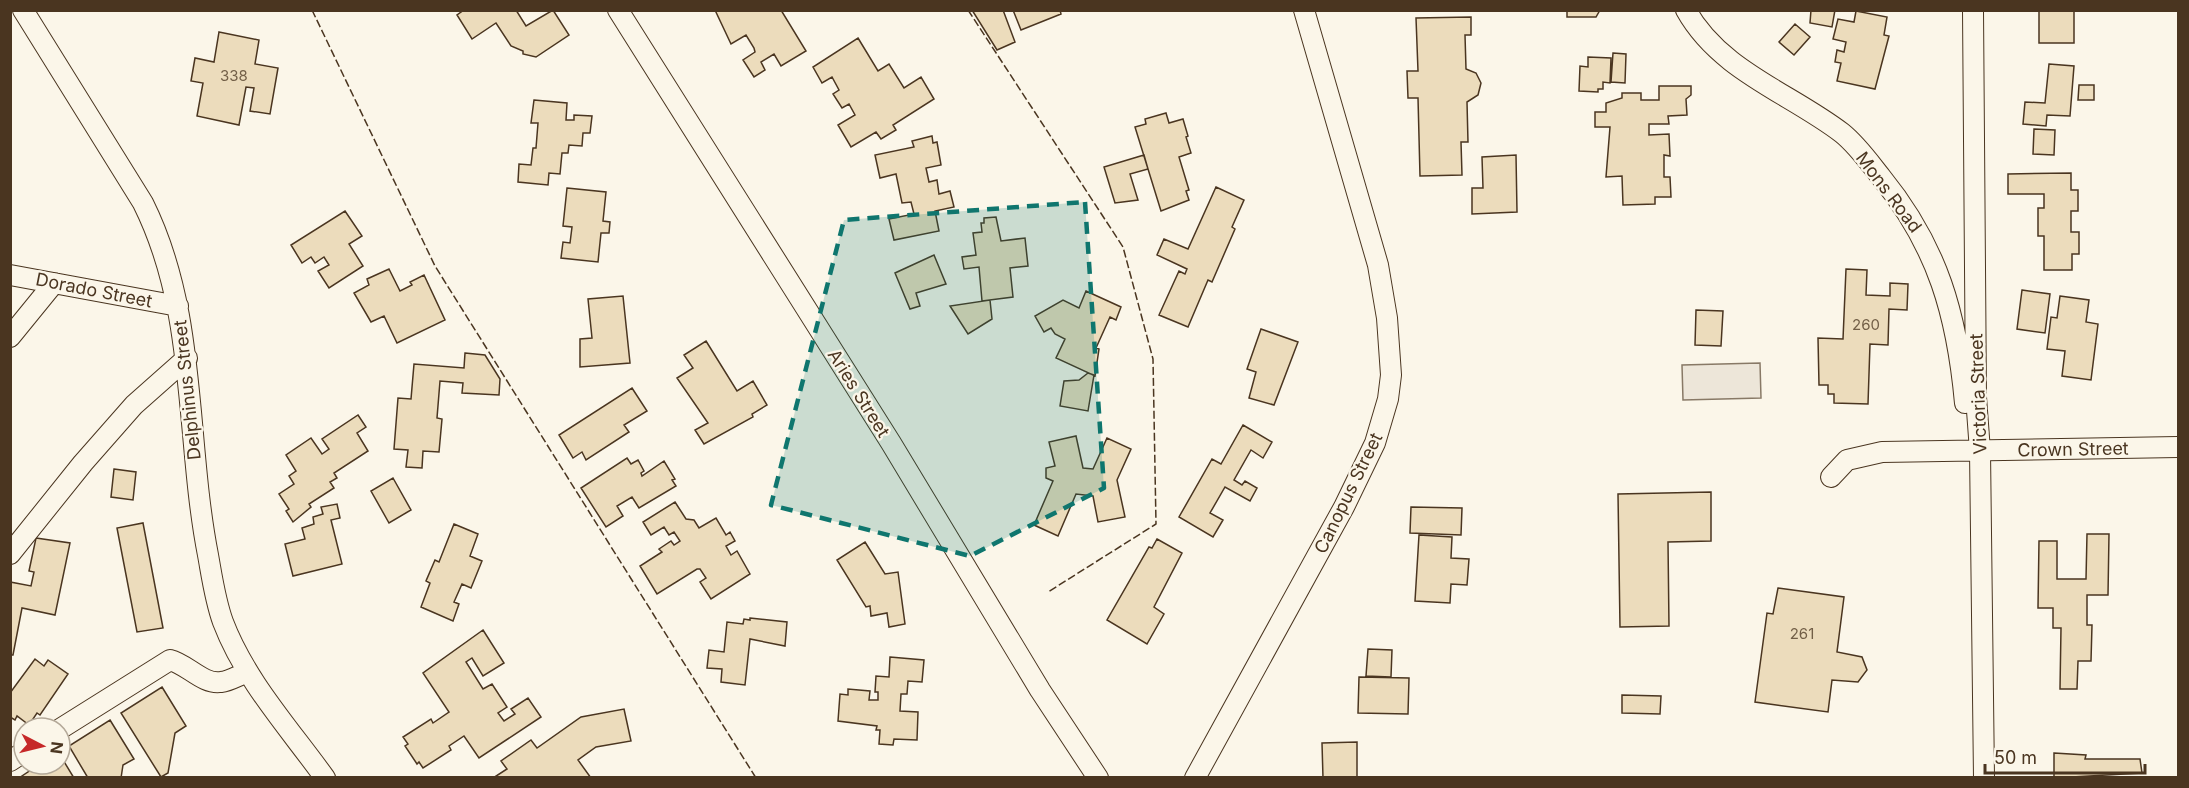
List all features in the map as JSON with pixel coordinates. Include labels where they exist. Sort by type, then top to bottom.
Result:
[{"type":"street","name":"Delphinus Street","points":[[23,10],[144,203],[159,236],[178,306],[186,358],[200,514],[215,595],[223,622],[248,672],[325,777]]},
{"type":"street","name":"Aries Street","points":[[618,10],[891,443],[1040,690],[1098,777]]},
{"type":"street","name":"Canopus Street","points":[[1195,777],[1344,507],[1375,443],[1388,399],[1390,375],[1387,318],[1378,265],[1304,10]]},
{"type":"street","name":"Mons Road","points":[[1686,10],[1729,59],[1763,84],[1842,133],[1896,196],[1925,240],[1946,295],[1975,451]]},
{"type":"street","name":"Victoria Street","points":[[1973,10],[1975,451],[1984,777]]},
{"type":"street","name":"Dorado Street","points":[[10,275],[178,306]]},
{"type":"street","points":[[10,337],[54,283]]},
{"type":"street","points":[[10,554],[83,463],[134,405],[186,358]]},
{"type":"street","name":"Crown Street","points":[[1831,477],[1847,460],[1867,454],[2178,447]]},
{"type":"street","points":[[72,721],[170,660],[181,663],[208,681],[220,682],[248,672]]},
{"type":"highlighted area","points":[[1085,202],[1104,488],[970,556],[771,505],[844,220]]},
{"type":"shaded area","points":[[1760,363],[1761,398],[1683,400],[1682,365]]},
{"type":"building","points":[[464,10],[516,10],[526,26],[553,10],[569,35],[536,57],[523,54],[523,51],[511,46],[496,23],[472,39],[457,15]]},
{"type":"building","points":[[715,10],[781,10],[806,51],[781,66],[774,54],[761,62],[765,70],[754,77],[743,60],[755,52],[754,48],[746,35],[731,44]]},
{"type":"building","points":[[972,10],[1003,10],[1015,42],[997,50]]},
{"type":"building","points":[[1013,10],[1060,10],[1061,14],[1021,30]]},
{"type":"building","points":[[1567,10],[1600,10],[1596,17],[1567,17]]},
{"type":"building","points":[[1811,10],[1835,10],[1832,27],[1810,23]]},
{"type":"building","points":[[2039,10],[2074,10],[2074,43],[2039,43]]},
{"type":"building","points":[[1856,11],[1887,17],[1884,35],[1889,36],[1875,89],[1837,81],[1841,63],[1835,62],[1837,50],[1844,52],[1846,42],[1833,39],[1838,19],[1854,22]]},
{"type":"building","points":[[1471,17],[1471,35],[1465,35],[1466,69],[1476,73],[1481,83],[1478,95],[1467,102],[1468,142],[1461,142],[1462,175],[1420,176],[1418,98],[1408,98],[1407,71],[1418,71],[1416,18]]},
{"type":"building","points":[[1795,24],[1810,37],[1794,55],[1779,42]]},
{"type":"building","points":[[219,32],[259,40],[255,64],[278,68],[270,114],[250,111],[254,88],[246,87],[239,125],[197,116],[203,83],[191,81],[195,58],[214,62]]},
{"type":"building","points":[[858,38],[878,71],[889,64],[904,88],[921,77],[934,99],[893,125],[896,130],[881,139],[876,132],[851,147],[838,125],[855,115],[849,104],[842,108],[833,94],[839,90],[832,77],[822,83],[813,67]]},
{"type":"building","points":[[1613,53],[1626,54],[1625,83],[1611,82]]},
{"type":"building","points":[[1588,57],[1611,58],[1610,83],[1603,82],[1603,89],[1598,89],[1598,92],[1579,91],[1580,66],[1588,67]]},
{"type":"building","points":[[2049,64],[2074,66],[2070,116],[2047,115],[2046,126],[2023,124],[2025,102],[2045,103]]},
{"type":"building","points":[[2079,85],[2094,85],[2094,100],[2078,100]]},
{"type":"building","points":[[1659,86],[1691,86],[1691,95],[1686,99],[1687,115],[1668,116],[1669,124],[1649,124],[1649,135],[1669,134],[1670,156],[1664,155],[1664,177],[1670,177],[1671,197],[1655,197],[1655,204],[1623,205],[1622,176],[1606,177],[1610,127],[1595,127],[1595,112],[1606,112],[1606,103],[1622,98],[1622,93],[1641,93],[1641,100],[1659,100]]},
{"type":"building","points":[[534,100],[567,103],[566,120],[574,120],[574,115],[592,116],[590,133],[583,133],[582,146],[569,145],[568,153],[562,153],[560,174],[549,173],[548,185],[518,182],[519,164],[531,165],[533,148],[536,148],[538,123],[531,123]]},
{"type":"building","points":[[1166,113],[1169,123],[1183,119],[1188,136],[1186,137],[1191,153],[1179,157],[1189,190],[1186,191],[1189,200],[1161,211],[1135,127],[1146,124],[1145,119]]},
{"type":"building","points":[[2034,129],[2055,130],[2054,155],[2033,154]]},
{"type":"building","points":[[932,136],[933,143],[937,142],[941,165],[926,168],[929,182],[937,180],[939,194],[950,191],[954,207],[935,211],[939,231],[894,240],[889,219],[914,214],[911,202],[902,203],[896,174],[880,178],[875,155],[914,147],[912,141]]},
{"type":"building","points":[[1144,155],[1148,169],[1130,174],[1138,200],[1115,203],[1104,167]]},
{"type":"building","points":[[1516,155],[1517,212],[1472,214],[1472,188],[1483,188],[1482,157]]},
{"type":"building","points":[[2071,173],[2071,190],[2078,190],[2078,211],[2071,211],[2071,232],[2079,232],[2079,254],[2072,254],[2072,270],[2044,270],[2044,236],[2038,236],[2038,208],[2044,208],[2044,194],[2008,194],[2008,174]]},
{"type":"building","points":[[1216,187],[1244,200],[1232,227],[1235,229],[1212,282],[1208,280],[1188,327],[1159,315],[1179,271],[1185,274],[1187,269],[1157,255],[1164,239],[1188,249]]},
{"type":"building","points":[[567,188],[606,192],[603,221],[610,222],[609,233],[601,233],[598,262],[561,258],[563,242],[570,243],[572,227],[563,226]]},
{"type":"building","points":[[345,211],[362,236],[349,244],[363,266],[329,288],[318,271],[329,265],[324,257],[315,263],[311,257],[302,263],[291,245]]},
{"type":"building","points":[[996,217],[1001,241],[1025,238],[1028,266],[1010,268],[1013,297],[982,301],[979,267],[964,269],[962,257],[976,255],[973,233],[982,232],[981,223],[984,223],[984,218]]},
{"type":"building","points":[[934,255],[946,284],[916,293],[920,306],[910,309],[895,273]]},
{"type":"building","points":[[389,269],[400,291],[412,285],[410,282],[424,275],[445,320],[397,343],[384,316],[371,322],[354,293],[369,285],[367,279]]},
{"type":"building","points":[[1846,269],[1867,270],[1866,295],[1890,296],[1890,283],[1908,284],[1907,310],[1889,309],[1888,345],[1870,344],[1868,404],[1834,403],[1834,394],[1828,394],[1828,385],[1819,385],[1818,338],[1843,339]]},
{"type":"building","points":[[2022,290],[2050,294],[2045,333],[2017,329]]},
{"type":"building","points":[[1086,291],[1121,307],[1116,320],[1110,317],[1096,348],[1099,349],[1095,376],[1056,358],[1065,339],[1055,334],[1051,328],[1044,332],[1035,316],[1063,300],[1079,308]]},
{"type":"building","points":[[623,296],[630,363],[580,367],[580,339],[592,338],[588,299]]},
{"type":"building","points":[[2060,296],[2089,300],[2086,322],[2098,324],[2091,380],[2062,376],[2065,351],[2047,349],[2051,317],[2057,318]]},
{"type":"building","points":[[990,300],[992,319],[968,334],[950,306]]},
{"type":"building","points":[[1696,310],[1723,311],[1721,346],[1695,345]]},
{"type":"building","points":[[1261,329],[1298,342],[1274,405],[1249,398],[1256,372],[1247,369]]},
{"type":"building","points":[[706,341],[737,391],[753,381],[767,405],[752,414],[753,417],[704,444],[695,430],[708,423],[677,378],[693,368],[684,355]]},
{"type":"building","points":[[465,353],[485,355],[500,379],[499,395],[462,393],[463,383],[440,381],[437,418],[442,419],[439,452],[423,451],[422,468],[406,467],[408,450],[394,449],[398,398],[411,399],[414,364],[464,368]]},
{"type":"building","points":[[1088,373],[1094,375],[1088,411],[1060,406],[1064,381],[1079,380]]},
{"type":"building","points":[[632,388],[647,411],[624,425],[629,432],[586,460],[582,452],[573,458],[559,435]]},
{"type":"building","points":[[358,415],[366,427],[357,433],[368,451],[334,473],[337,478],[330,482],[334,488],[309,504],[311,507],[293,522],[286,511],[289,509],[279,494],[294,484],[289,476],[296,471],[286,455],[311,438],[322,454],[329,449],[322,439]]},
{"type":"building","points":[[1243,425],[1272,442],[1263,458],[1251,450],[1234,480],[1242,485],[1245,481],[1257,488],[1250,501],[1225,487],[1210,513],[1223,520],[1213,537],[1179,517],[1212,459],[1221,464]]},
{"type":"building","points":[[1076,436],[1083,468],[1093,469],[1107,438],[1131,449],[1117,480],[1125,517],[1098,522],[1093,496],[1076,494],[1058,536],[1034,525],[1053,481],[1046,478],[1046,468],[1055,466],[1049,442]]},
{"type":"building","points":[[627,458],[631,464],[638,460],[644,471],[641,473],[642,476],[664,461],[675,479],[672,480],[676,486],[639,508],[632,497],[617,506],[623,516],[606,527],[581,488]]},
{"type":"building","points":[[114,469],[136,472],[133,500],[111,497]]},
{"type":"building","points":[[393,478],[411,510],[389,523],[371,491]]},
{"type":"building","points":[[1711,492],[1711,541],[1668,542],[1669,626],[1620,627],[1618,494]]},
{"type":"building","points":[[675,502],[686,519],[694,520],[699,528],[716,518],[726,535],[730,532],[735,541],[726,546],[731,555],[737,551],[750,574],[711,599],[700,582],[706,578],[700,569],[657,594],[640,566],[662,552],[659,549],[671,541],[674,545],[680,541],[674,532],[669,535],[664,527],[651,535],[643,522]]},
{"type":"building","points":[[337,504],[340,518],[331,520],[342,564],[293,576],[285,544],[305,539],[302,528],[314,524],[313,517],[323,514],[321,507]]},
{"type":"building","points":[[1411,507],[1462,508],[1461,535],[1410,533]]},
{"type":"building","points":[[143,523],[163,628],[137,632],[117,528]]},
{"type":"building","points":[[454,524],[478,534],[470,556],[482,561],[471,588],[462,584],[454,602],[459,604],[453,621],[421,607],[430,583],[426,581],[435,560],[439,562]]},
{"type":"building","points":[[2087,534],[2109,534],[2108,595],[2087,595],[2087,625],[2092,625],[2091,661],[2078,661],[2077,689],[2060,689],[2061,628],[2053,628],[2053,608],[2038,608],[2039,541],[2057,541],[2057,579],[2086,579]]},
{"type":"building","points":[[1419,535],[1452,537],[1451,558],[1469,559],[1467,585],[1451,584],[1450,603],[1415,601]]},
{"type":"building","points":[[36,538],[70,543],[55,615],[22,608],[13,655],[10,655],[10,582],[31,586],[34,572],[29,571]]},
{"type":"building","points":[[1157,539],[1182,553],[1154,607],[1164,614],[1147,644],[1107,620],[1149,547],[1152,548]]},
{"type":"building","points":[[865,542],[885,574],[898,572],[905,624],[889,627],[887,613],[871,616],[870,606],[866,607],[837,560]]},
{"type":"building","points":[[1778,588],[1844,597],[1837,652],[1862,657],[1867,670],[1858,682],[1832,680],[1828,712],[1755,702],[1767,613],[1773,614]]},
{"type":"building","points":[[750,618],[787,622],[785,646],[750,639],[745,685],[721,682],[722,669],[707,668],[709,650],[724,652],[727,622],[743,624],[744,619],[750,620]]},
{"type":"building","points":[[483,630],[504,663],[483,676],[472,658],[466,662],[483,689],[492,684],[507,707],[498,713],[504,721],[515,714],[511,709],[528,698],[541,717],[479,758],[464,736],[449,746],[451,750],[423,768],[419,762],[417,764],[405,746],[408,744],[403,737],[431,719],[433,723],[449,712],[423,673]]},
{"type":"building","points":[[1368,649],[1392,650],[1391,677],[1366,676]]},
{"type":"building","points":[[890,657],[924,660],[922,682],[908,681],[907,694],[901,694],[900,711],[918,712],[917,740],[894,739],[893,745],[879,744],[880,730],[876,730],[877,726],[838,721],[840,694],[848,695],[848,689],[870,691],[869,700],[878,700],[878,692],[875,692],[876,676],[889,677]]},
{"type":"building","points":[[35,659],[44,666],[48,660],[68,674],[40,715],[37,713],[35,716],[10,717],[10,693]]},
{"type":"building","points":[[1359,677],[1409,678],[1408,714],[1358,713]]},
{"type":"building","points":[[162,687],[186,726],[175,733],[168,773],[161,777],[121,713]]},
{"type":"building","points":[[1622,695],[1661,696],[1660,714],[1622,713]]},
{"type":"building","points":[[624,709],[631,741],[596,747],[578,760],[591,778],[493,778],[507,769],[501,761],[531,740],[537,748],[581,717]]},
{"type":"building","points":[[110,720],[134,759],[123,765],[121,778],[88,778],[72,751],[72,744]]},
{"type":"building","points":[[1357,742],[1357,778],[1323,778],[1322,743]]},
{"type":"building","points":[[2054,753],[2086,755],[2085,759],[2140,759],[2142,773],[2054,778]]},
{"type":"building","points":[[72,775],[74,778],[19,778],[22,776]]},
{"type":"fence","points":[[312,10],[435,266],[756,778]]},
{"type":"fence","points":[[968,10],[1123,247],[1153,359],[1156,524],[1048,592]]}]
